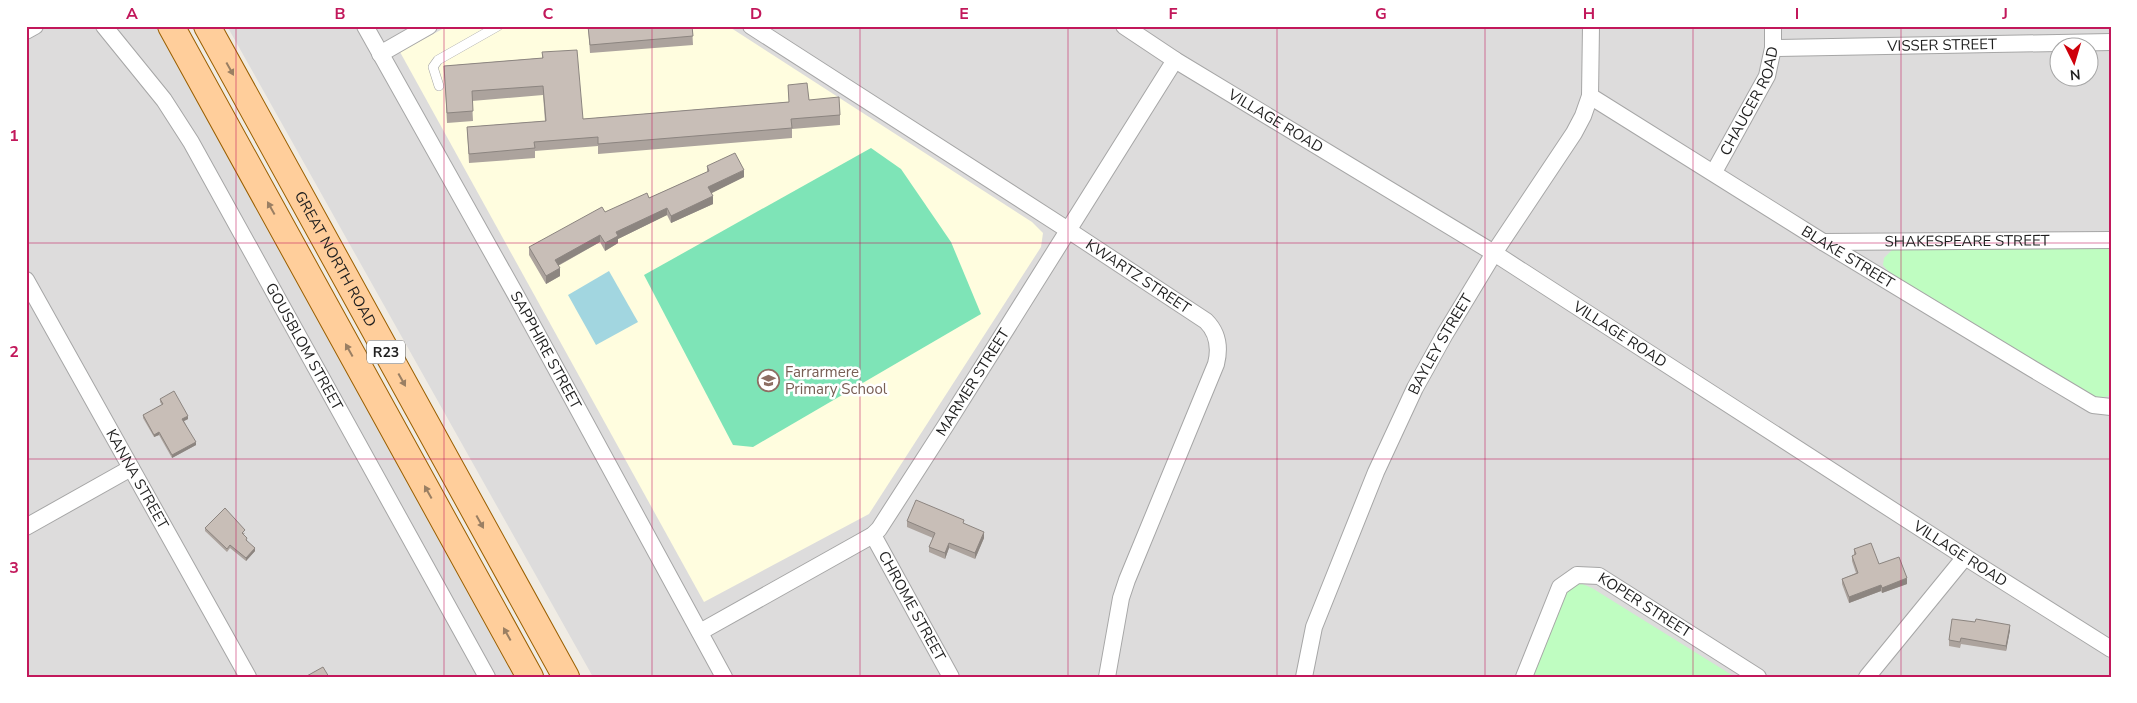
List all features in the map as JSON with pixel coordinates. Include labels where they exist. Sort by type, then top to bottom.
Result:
[{"type":"main road","name":"R23","points":[[172,26],[530,677]]},
{"type":"main road","name":"GREAT NORTH ROAD","points":[[207,26],[566,677]]},
{"type":"street","points":[[26,31],[35,26]]},
{"type":"street","name":"GOUSBLOM STREET","points":[[104,26],[164,100],[191,142],[487,677]]},
{"type":"street","name":"SAPPHIRE STREET","points":[[365,26],[522,306],[724,677]]},
{"type":"street","points":[[380,54],[429,26]]},
{"type":"street","name":"KWARTZ STREET","points":[[751,26],[1068,230],[1206,321],[1212,327],[1218,342],[1216,364],[1121,598],[1107,677]]},
{"type":"street","name":"VILLAGE ROAD","points":[[1124,26],[1175,60],[1494,253],[2111,649]]},
{"type":"street","name":"BAYLEY STREET","points":[[1304,677],[1314,627],[1398,423],[1445,334],[1494,253],[1574,133],[1583,116],[1590,96],[1591,26]]},
{"type":"street","name":"CHAUCER ROAD","points":[[1714,172],[1767,76],[1774,48],[1773,26]]},
{"type":"street","name":"VISSER STREET","points":[[1774,48],[2111,42]]},
{"type":"street","name":"MARMER STREET","points":[[700,632],[873,535],[883,524],[1175,60]]},
{"type":"street","name":"BLAKE STREET","points":[[1590,96],[1823,242],[2093,404],[2111,407]]},
{"type":"street","name":"SHAKESPEARE STREET","points":[[1823,242],[2111,240]]},
{"type":"street","name":"KANNA STREET","points":[[27,284],[248,677]]},
{"type":"street","points":[[26,527],[131,468]]},
{"type":"street","name":"CHROME STREET","points":[[873,535],[951,677]]},
{"type":"street","points":[[1868,677],[1965,557]]},
{"type":"street","name":"KOPER STREET","points":[[1524,677],[1560,587],[1577,575],[1588,575],[1599,576],[1616,586],[1758,677]]},
{"type":"lane","points":[[439,86],[433,67],[438,60],[498,26]]},
{"type":"shaded area","points":[[26,26],[160,26],[518,677],[26,677]]},
{"type":"shaded area","points":[[227,26],[2111,26],[2111,674],[2108,677],[593,677]]},
{"type":"shaded area","name":"Farrarmere Primary School","points":[[448,26],[728,26],[1032,222],[1043,233],[1041,247],[869,514],[704,602],[400,52]]},
{"type":"green space","points":[[871,148],[901,169],[951,242],[981,314],[753,447],[733,445],[644,275]]},
{"type":"green space","points":[[2111,245],[2111,395],[2092,401],[1892,276],[1883,265],[1884,258],[1894,248]]},
{"type":"green space","points":[[1580,583],[1592,588],[1735,677],[1527,677],[1564,588]]},
{"type":"water","points":[[609,271],[638,322],[596,345],[568,295]]},
{"type":"building","points":[[588,26],[692,26],[693,36],[590,45]]},
{"type":"building","points":[[577,50],[583,119],[789,102],[788,85],[807,83],[809,100],[839,97],[840,115],[791,119],[792,128],[598,144],[598,137],[534,142],[535,148],[469,154],[467,127],[546,121],[543,86],[472,91],[473,111],[447,113],[444,66],[543,58],[542,52]]},
{"type":"building","points":[[735,153],[744,170],[708,187],[713,196],[671,216],[667,208],[616,232],[618,236],[605,243],[600,235],[555,260],[560,268],[546,276],[529,247],[602,207],[605,212],[647,193],[649,198],[709,171],[707,166]]},
{"type":"building","points":[[174,391],[188,416],[182,419],[196,442],[172,455],[159,432],[154,435],[143,415],[163,404],[160,399]]},
{"type":"building","points":[[916,500],[964,520],[963,523],[984,532],[975,553],[949,543],[945,553],[929,547],[935,533],[907,521]]},
{"type":"building","points":[[225,508],[245,530],[242,533],[247,538],[246,540],[255,548],[246,558],[230,545],[227,549],[205,528]]},
{"type":"building","points":[[1871,543],[1879,564],[1899,557],[1907,578],[1882,588],[1881,585],[1849,597],[1842,579],[1858,573],[1852,556],[1856,554],[1854,549]]},
{"type":"building","points":[[1952,619],[1975,622],[1976,619],[2010,625],[2006,646],[1961,638],[1960,642],[1949,640]]},
{"type":"building","points":[[323,667],[329,677],[305,677]]},
{"type":"place","name":"Farrarmere Primary School","points":[[769,381]]}]
